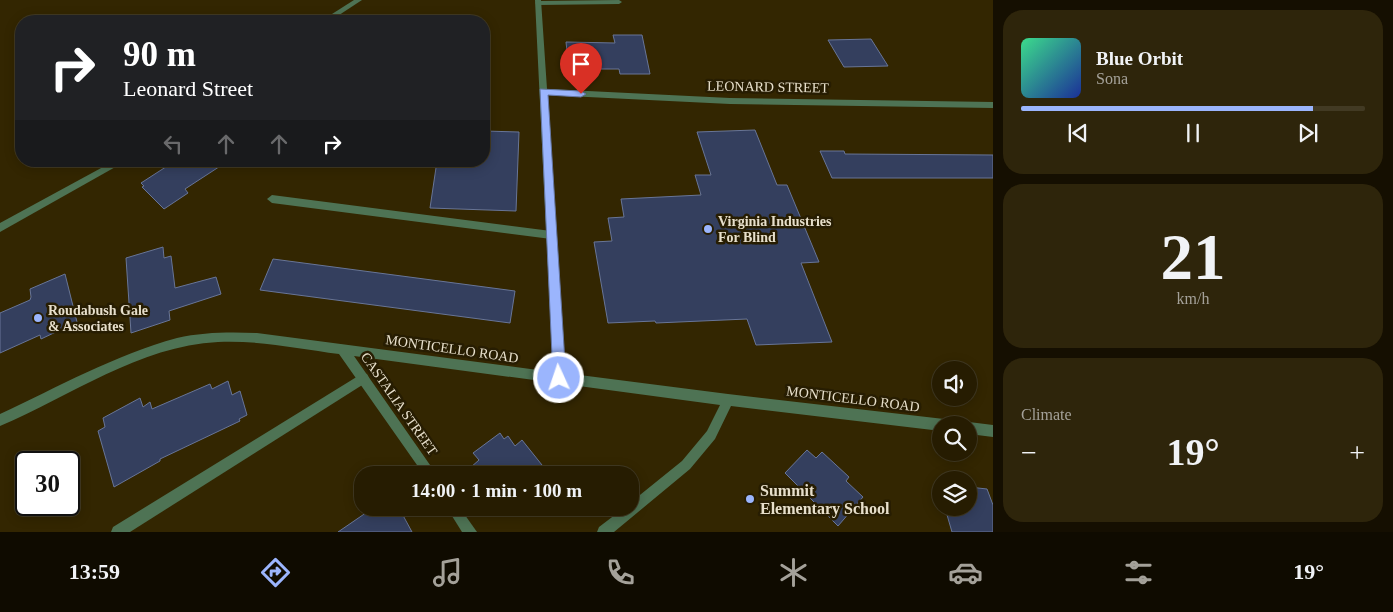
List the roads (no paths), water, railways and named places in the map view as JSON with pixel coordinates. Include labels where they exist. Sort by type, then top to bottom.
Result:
[{"type":"street","points":[[334,15],[358,0]]},
{"type":"street","points":[[559,378],[538,1],[620,2]]},
{"type":"street","name":"LEONARD STREET","points":[[543,92],[720,100],[993,105]]},
{"type":"street","points":[[0,228],[111,167]]},
{"type":"street","points":[[272,199],[551,234]]},
{"type":"street","name":"MONTICELLO ROAD","points":[[0,420],[128,359],[178,343],[218,337],[257,338],[728,400],[932,424]]},
{"type":"street","name":"CASTALIA STREET","points":[[343,350],[425,466]]},
{"type":"street","points":[[118,532],[363,378]]},
{"type":"street","points":[[604,532],[686,465],[711,435],[728,400]]},
{"type":"street","points":[[977,429],[993,431]]},
{"type":"street","points":[[459,516],[470,532]]},
{"type":"place","name":"Virginia Industries For Blind","points":[[708,229]]},
{"type":"place","name":"Roudabush Gale & Associates","points":[[38,318]]},
{"type":"place","name":"Summit Elementary School","points":[[750,499]]}]
